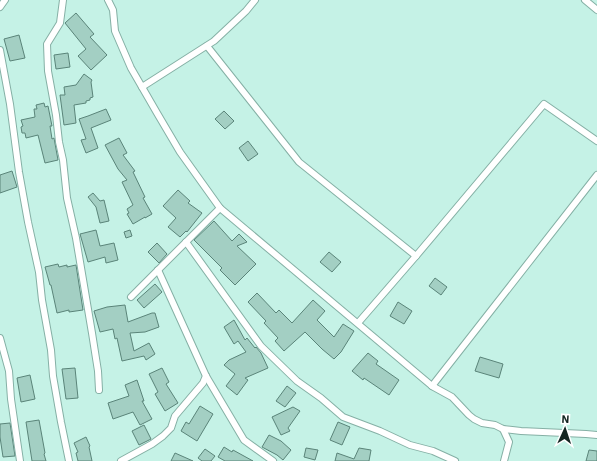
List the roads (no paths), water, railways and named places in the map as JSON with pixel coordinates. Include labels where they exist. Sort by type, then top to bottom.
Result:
[{"type":"street","points":[[0,7],[5,0]]},
{"type":"street","points":[[63,0],[60,23],[47,44],[48,71],[63,160],[67,198],[76,238],[92,333],[98,371],[99,390]]},
{"type":"street","points":[[108,0],[113,10],[115,31],[131,68],[180,152],[220,208],[432,386],[452,396],[474,419],[503,429],[597,435]]},
{"type":"street","points":[[142,87],[214,41],[246,11],[255,0]]},
{"type":"street","points":[[585,0],[597,10]]},
{"type":"street","points":[[207,46],[299,162],[416,256]]},
{"type":"street","points":[[0,50],[10,104],[19,172],[39,272],[42,300],[51,350],[53,376],[69,461]]},
{"type":"street","points":[[358,323],[544,104],[597,141]]},
{"type":"street","points":[[432,386],[597,175]]},
{"type":"street","points":[[131,297],[220,208]]},
{"type":"street","points":[[186,242],[261,346],[297,381],[344,417],[380,430],[410,445],[433,451],[455,461]]},
{"type":"street","points":[[158,270],[206,376],[244,440],[273,461]]},
{"type":"street","points":[[0,338],[9,371],[20,461]]},
{"type":"street","points":[[120,461],[152,444],[163,436],[171,428],[175,416],[203,383],[206,376]]},
{"type":"street","points":[[503,429],[509,442],[504,461]]}]
